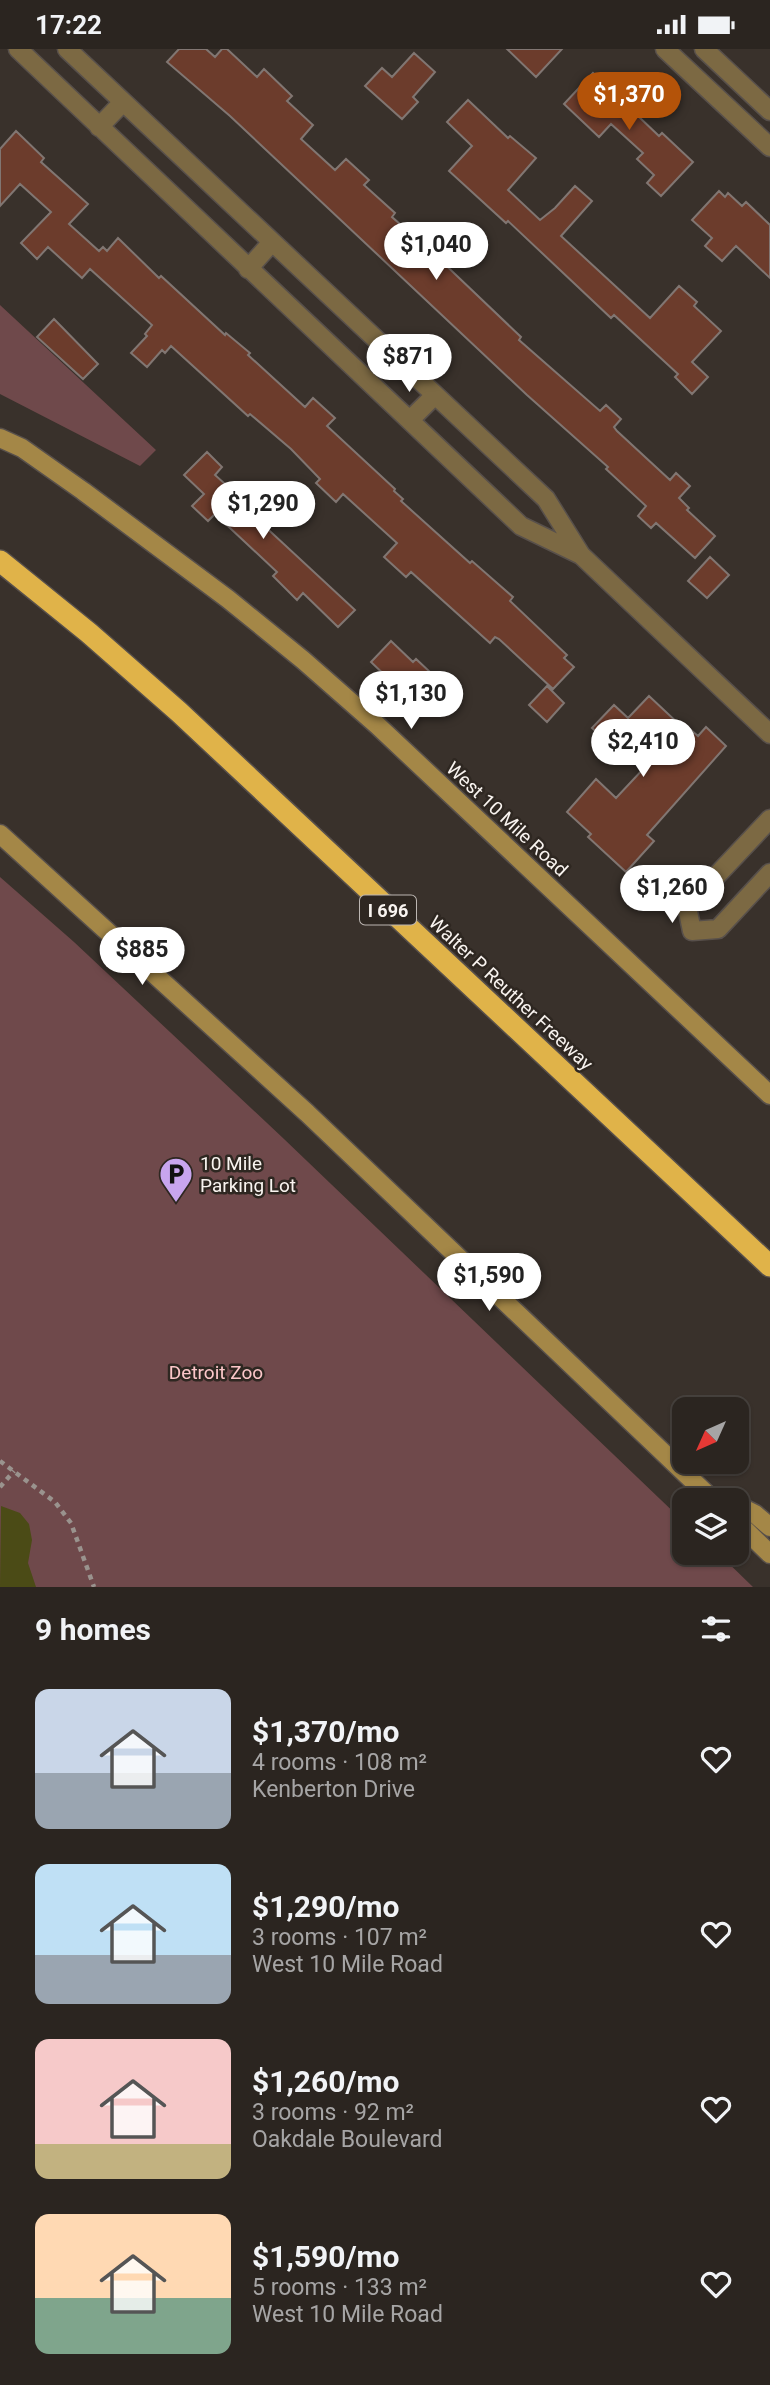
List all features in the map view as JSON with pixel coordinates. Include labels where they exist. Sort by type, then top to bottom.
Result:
[{"type":"highway","name":"Walter P Reuther Freeway","points":[[0,561],[89,633],[219,748],[394,916],[770,1266]]},
{"type":"main road","name":"West 10 Mile Road","points":[[0,438],[22,448],[83,491],[228,599],[303,660],[377,725],[770,1095]]},
{"type":"main road","points":[[0,834],[307,1113],[700,1488]]},
{"type":"main road","points":[[697,1485],[703,1488]]},
{"type":"main road","points":[[749,1511],[770,1527]]},
{"type":"main road","points":[[749,1534],[770,1554]]},
{"type":"street","points":[[18,49],[521,526],[581,555]]},
{"type":"street","points":[[67,49],[546,499],[581,555],[770,734]]},
{"type":"street","points":[[704,49],[770,110]]},
{"type":"street","points":[[675,52],[770,147]]},
{"type":"street","points":[[99,127],[123,102]]},
{"type":"street","points":[[248,269],[272,243]]},
{"type":"street","points":[[410,420],[435,395]]},
{"type":"street","points":[[770,819],[687,907],[692,931],[718,929],[770,873]]},
{"type":"path","points":[[0,1461],[55,1502],[71,1523],[94,1587]]},
{"type":"path","points":[[0,1487],[13,1471]]},
{"type":"green space","points":[[0,305],[156,450],[140,466],[0,394]]},
{"type":"green space","name":"Detroit Zoo","points":[[0,877],[74,942],[284,1139],[672,1511],[672,1565],[730,1565],[753,1587],[0,1587]]},
{"type":"shaded area","points":[[1,1506],[20,1513],[29,1524],[32,1540],[28,1563],[36,1587],[0,1587]]},
{"type":"building","points":[[179,49],[206,49],[215,57],[222,49],[227,49],[257,77],[264,69],[292,96],[287,101],[313,125],[301,139],[335,170],[346,159],[369,180],[364,185],[395,213],[392,217],[521,337],[519,340],[600,411],[606,405],[621,419],[614,427],[617,431],[670,480],[676,473],[690,486],[679,498],[689,508],[687,510],[715,536],[695,558],[656,523],[651,528],[638,516],[646,506],[606,469],[608,467],[527,395],[230,116],[167,62]]},
{"type":"building","points":[[507,49],[562,49],[536,77]]},
{"type":"building","points":[[414,53],[435,72],[413,97],[418,102],[402,119],[365,86],[382,68],[392,77]]},
{"type":"building","points":[[593,73],[659,136],[662,133],[693,162],[661,196],[647,183],[654,175],[637,159],[643,153],[611,124],[599,137],[564,104]]},
{"type":"building","points":[[468,100],[508,138],[510,136],[536,158],[508,190],[540,220],[575,186],[592,201],[561,236],[650,318],[679,286],[697,302],[694,306],[721,331],[692,362],[708,377],[692,394],[675,377],[678,374],[614,315],[611,318],[508,221],[506,223],[449,171],[472,146],[447,122]]},
{"type":"building","points":[[16,131],[44,158],[41,162],[88,204],[69,224],[99,251],[103,247],[107,251],[118,238],[159,278],[161,276],[225,335],[226,333],[250,353],[248,355],[305,407],[313,398],[335,418],[327,426],[395,489],[403,499],[401,501],[470,563],[472,561],[513,597],[510,601],[567,655],[564,658],[574,667],[553,689],[499,639],[495,637],[490,643],[411,572],[406,577],[384,557],[397,543],[343,494],[336,502],[316,483],[320,479],[291,449],[250,414],[248,416],[171,346],[165,353],[162,350],[147,367],[131,353],[147,336],[145,334],[152,325],[90,269],[82,278],[48,247],[37,259],[21,243],[51,212],[20,184],[0,206],[0,149]]},
{"type":"building","points":[[719,191],[725,197],[728,193],[742,206],[746,202],[770,225],[770,278],[736,246],[722,261],[705,246],[712,238],[692,220]]},
{"type":"building","points":[[54,319],[98,364],[83,379],[37,337]]},
{"type":"building","points":[[207,452],[222,467],[215,475],[235,493],[232,496],[355,610],[338,627],[303,593],[297,600],[273,576],[277,572],[215,514],[208,521],[192,506],[204,494],[184,475]]},
{"type":"building","points":[[710,557],[729,575],[707,598],[688,581]]},
{"type":"building","points":[[391,641],[413,662],[416,659],[431,673],[412,692],[396,676],[391,681],[371,662]]},
{"type":"building","points":[[547,686],[564,703],[547,722],[529,705]]},
{"type":"building","points":[[649,696],[682,727],[684,724],[698,736],[706,727],[726,746],[647,835],[654,841],[626,872],[588,837],[591,834],[567,812],[596,779],[616,798],[646,766],[616,737],[610,744],[592,728],[614,705],[628,718]]},
{"type":"place","name":"10 Mile Parking Lot","points":[[176,1204]]}]
